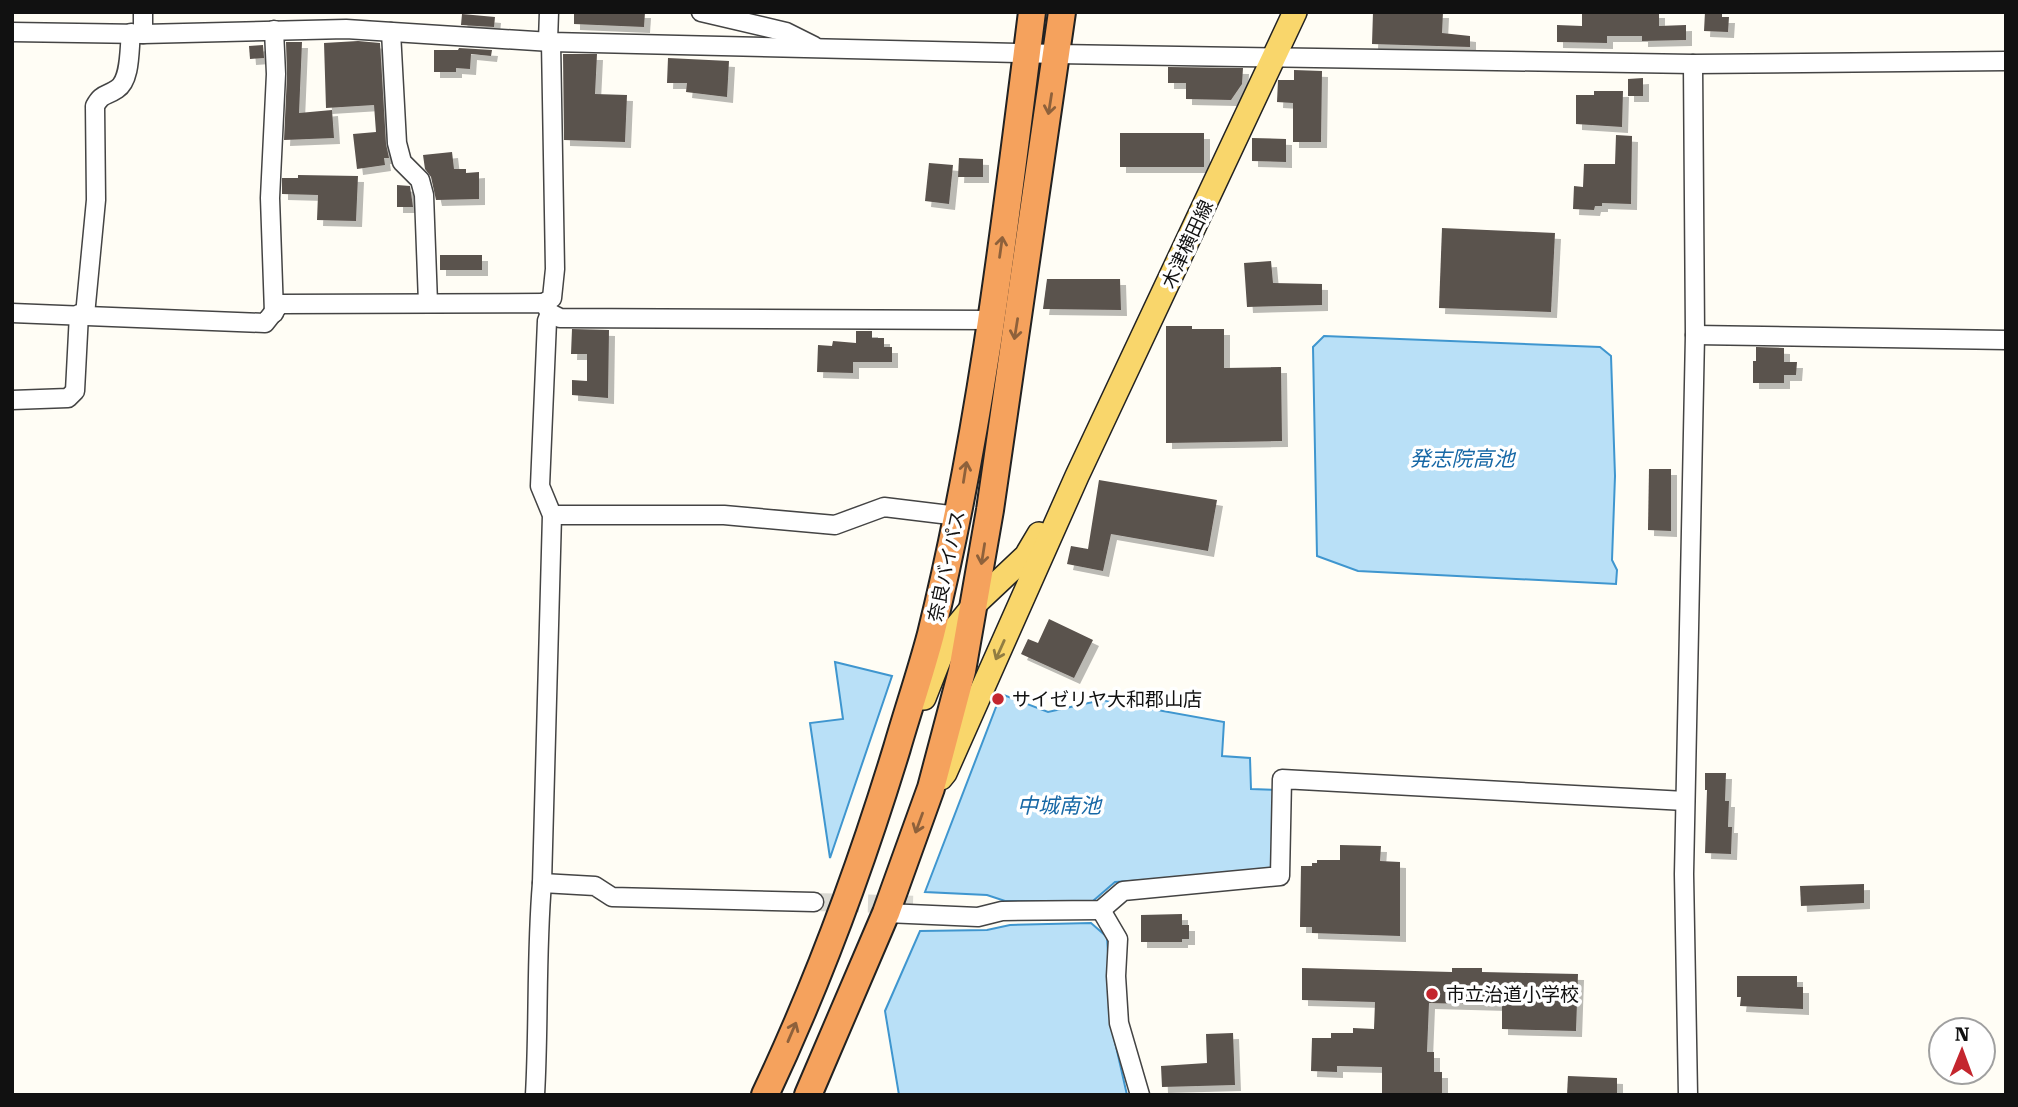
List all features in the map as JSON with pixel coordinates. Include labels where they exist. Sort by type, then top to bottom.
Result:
[{"type":"highway","name":"奈良バイパス","points":[[765,1095],[822,963],[857,872],[930,636],[958,516],[990,320],[1032,12]]},
{"type":"highway","name":"奈良バイパス","points":[[808,1095],[886,913],[931,788],[962,671],[975,604],[1062,12]]},
{"type":"main road","name":"木津横田線","points":[[931,788],[945,773],[1077,476],[1295,12]]},
{"type":"main road","name":"木津横田線","points":[[889,775],[918,718],[948,637],[975,604],[1026,555],[1077,476]]},
{"type":"street","points":[[12,400],[68,398],[75,391],[96,200],[94,106],[100,96],[119,88],[125,78],[144,12]]},
{"type":"street","points":[[535,1095],[538,1041],[537,938],[542,883],[551,515],[540,486],[547,308],[552,298],[555,269],[549,12]]},
{"type":"street","points":[[701,12],[786,32],[817,48]]},
{"type":"street","points":[[12,32],[137,34],[274,30],[347,21],[391,32],[550,41],[1057,54],[1693,64],[2006,61]]},
{"type":"street","points":[[274,30],[276,74],[270,198],[274,313]]},
{"type":"street","points":[[391,32],[397,143],[402,162],[420,180],[424,195],[428,303]]},
{"type":"street","points":[[1688,1095],[1685,800],[1695,335],[1693,64]]},
{"type":"street","points":[[12,313],[265,323],[280,304],[428,303],[547,308],[560,318],[990,320]]},
{"type":"street","points":[[1695,335],[2006,340]]},
{"type":"street","points":[[551,515],[724,515],[835,525],[884,507],[958,516]]},
{"type":"street","points":[[919,905],[1002,911],[1101,910],[1123,891],[1280,876],[1282,779],[1685,800]]},
{"type":"street","points":[[542,883],[595,886],[612,897],[814,902]]},
{"type":"street","points":[[1101,910],[1118,939],[1116,976],[1119,1023],[1140,1095]]},
{"type":"street","points":[[886,913],[978,918],[1002,911]]},
{"type":"water","name":"発志院高池","points":[[1324,336],[1600,347],[1611,356],[1615,476],[1612,560],[1617,570],[1616,584],[1358,571],[1317,556],[1313,347]]},
{"type":"water","points":[[835,662],[892,676],[830,858],[810,723],[843,719]]},
{"type":"water","name":"中城南池","points":[[1001,694],[1048,712],[1102,700],[1224,722],[1222,756],[1250,758],[1251,789],[1276,790],[1274,868],[1271,872],[1115,882],[1093,901],[1005,901],[987,895],[925,892]]},
{"type":"water","points":[[1091,923],[1107,937],[1113,1033],[1127,1095],[899,1095],[885,1011],[920,931],[987,930],[1010,925]]},
{"type":"building","points":[[574,12],[645,12],[644,27],[574,24]]},
{"type":"building","points":[[1373,12],[1443,12],[1442,33],[1470,36],[1470,47],[1372,44]]},
{"type":"building","points":[[1582,12],[1659,12],[1659,26],[1686,25],[1686,40],[1642,41],[1642,36],[1607,36],[1607,43],[1557,42],[1557,25],[1582,26]]},
{"type":"building","points":[[1705,12],[1722,13],[1722,17],[1729,17],[1728,32],[1704,31]]},
{"type":"building","points":[[462,14],[495,17],[494,27],[461,25]]},
{"type":"building","points":[[286,42],[302,42],[299,113],[332,110],[334,138],[284,140]]},
{"type":"building","points":[[324,43],[380,43],[389,158],[384,158],[385,165],[357,169],[353,134],[376,132],[374,105],[326,108]]},
{"type":"building","points":[[263,45],[264,58],[250,59],[249,46]]},
{"type":"building","points":[[434,50],[492,50],[491,56],[471,54],[470,69],[456,68],[456,72],[434,72]]},
{"type":"building","points":[[563,54],[597,54],[595,94],[627,95],[625,142],[564,140]]},
{"type":"building","points":[[668,58],[729,61],[727,97],[686,92],[687,83],[667,83]]},
{"type":"building","points":[[1168,67],[1243,68],[1242,84],[1231,100],[1186,99],[1186,83],[1168,83]]},
{"type":"building","points":[[1294,70],[1322,71],[1321,142],[1293,142],[1293,103],[1277,102],[1278,80],[1294,80]]},
{"type":"building","points":[[1643,78],[1643,96],[1628,96],[1628,79]]},
{"type":"building","points":[[1594,91],[1623,91],[1622,127],[1576,124],[1576,95],[1594,95]]},
{"type":"building","points":[[1120,133],[1204,133],[1204,167],[1120,167]]},
{"type":"building","points":[[1616,135],[1632,136],[1631,204],[1602,203],[1602,206],[1595,206],[1594,210],[1573,209],[1574,186],[1583,187],[1584,164],[1615,164]]},
{"type":"building","points":[[1252,138],[1286,139],[1286,162],[1252,161]]},
{"type":"building","points":[[452,152],[454,169],[466,169],[466,173],[479,172],[479,199],[436,200],[423,155]]},
{"type":"building","points":[[959,158],[983,159],[983,177],[958,177]]},
{"type":"building","points":[[929,163],[953,165],[949,204],[925,201]]},
{"type":"building","points":[[298,175],[358,176],[356,221],[317,220],[318,195],[282,194],[282,178],[298,178]]},
{"type":"building","points":[[397,185],[410,186],[413,207],[397,207]]},
{"type":"building","points":[[1442,228],[1555,233],[1551,312],[1439,308]]},
{"type":"building","points":[[440,255],[482,255],[482,270],[440,270]]},
{"type":"building","points":[[1271,261],[1273,283],[1322,284],[1322,305],[1247,307],[1244,263]]},
{"type":"building","points":[[1047,279],[1120,279],[1121,310],[1043,309]]},
{"type":"building","points":[[1166,326],[1224,329],[1224,368],[1281,367],[1282,441],[1166,443]]},
{"type":"building","points":[[572,329],[609,330],[608,398],[572,395],[572,380],[587,381],[587,354],[571,354]]},
{"type":"building","points":[[856,331],[872,331],[872,338],[884,338],[884,347],[892,347],[892,362],[853,362],[853,373],[817,372],[818,345],[832,346],[833,341],[856,343]]},
{"type":"building","points":[[1756,347],[1784,348],[1784,362],[1797,362],[1796,375],[1784,375],[1784,383],[1753,383]]},
{"type":"building","points":[[1649,469],[1671,469],[1671,531],[1648,530]]},
{"type":"building","points":[[1099,480],[1217,500],[1208,551],[1111,534],[1103,571],[1067,564],[1071,546],[1088,549]]},
{"type":"building","points":[[1049,619],[1093,640],[1074,678],[1021,654],[1028,639],[1038,643]]},
{"type":"building","points":[[1705,773],[1726,773],[1725,801],[1729,801],[1728,827],[1732,827],[1731,854],[1705,853]]},
{"type":"building","points":[[1340,845],[1381,846],[1380,861],[1400,862],[1400,936],[1312,933],[1312,927],[1300,927],[1301,866],[1312,866],[1317,860],[1340,860]]},
{"type":"building","points":[[1864,884],[1864,903],[1801,906],[1800,886]]},
{"type":"building","points":[[1182,914],[1182,925],[1189,925],[1189,939],[1182,939],[1182,942],[1141,942],[1141,915]]},
{"type":"building","points":[[1302,968],[1452,972],[1452,968],[1482,968],[1482,972],[1578,974],[1576,1031],[1502,1029],[1502,1005],[1429,1003],[1427,1052],[1434,1052],[1434,1072],[1442,1072],[1442,1095],[1382,1095],[1382,1067],[1337,1066],[1337,1072],[1311,1071],[1312,1038],[1331,1038],[1331,1033],[1353,1033],[1353,1028],[1374,1029],[1375,1002],[1302,1000]]},
{"type":"building","points":[[1737,976],[1797,976],[1797,987],[1803,987],[1803,1009],[1740,1006]]},
{"type":"building","points":[[1233,1033],[1235,1085],[1162,1087],[1161,1066],[1207,1063],[1206,1034]]},
{"type":"building","points":[[1568,1076],[1617,1078],[1617,1095],[1567,1095]]},
{"type":"tunnel","points":[[814,902],[919,905]]},
{"type":"place","name":"サイゼリヤ大和郡山店","points":[[998,699]]},
{"type":"place","name":"市立治道小学校","points":[[1432,994]]}]
